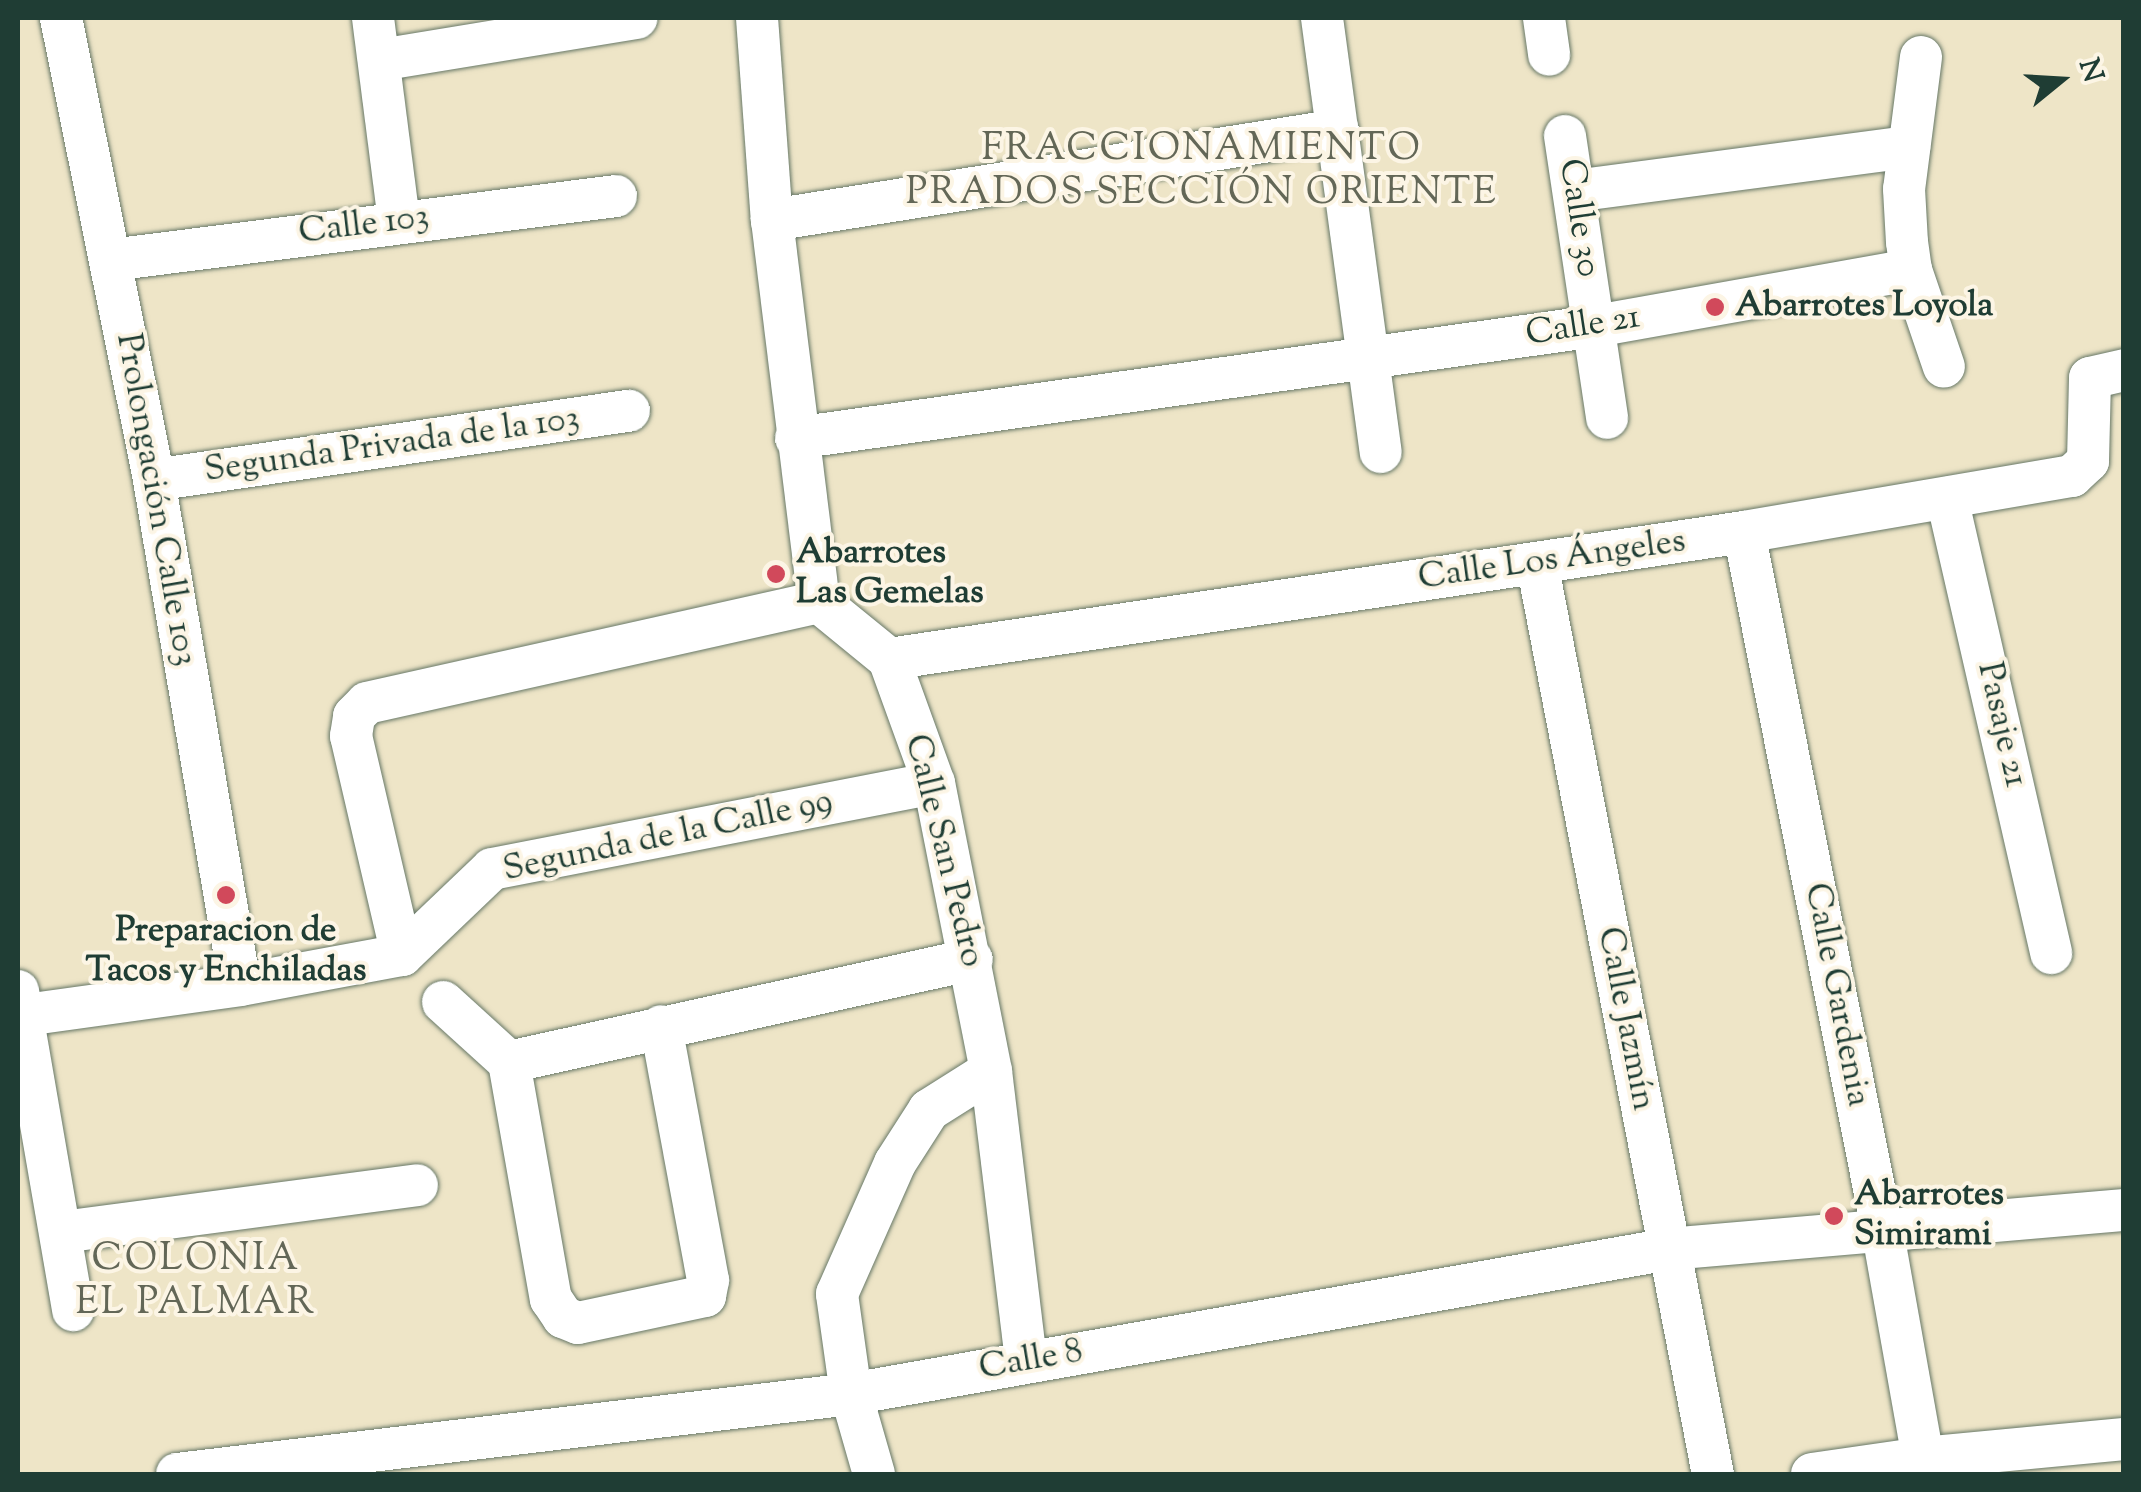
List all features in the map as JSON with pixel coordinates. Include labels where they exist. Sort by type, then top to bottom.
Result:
[{"type":"street","name":"Prolongación Calle 103","points":[[61,18],[154,480],[240,985]]},
{"type":"street","points":[[373,18],[399,220]]},
{"type":"street","points":[[380,60],[637,18]]},
{"type":"street","points":[[758,18],[772,220],[819,602],[889,659]]},
{"type":"street","points":[[1322,18],[1371,356],[1381,452]]},
{"type":"street","points":[[1921,58],[1904,189],[1911,270],[1944,367]]},
{"type":"street","points":[[772,220],[1338,130]]},
{"type":"street","name":"Calle 30","points":[[1565,136],[1607,418]]},
{"type":"street","points":[[1574,191],[1909,146]]},
{"type":"street","name":"Calle 103","points":[[111,260],[399,220],[616,196]]},
{"type":"street","name":"Calle 21","points":[[796,438],[1596,326],[1911,270]]},
{"type":"street","name":"Calle Los Ángeles","points":[[889,659],[1744,532],[2081,472],[2088,461],[2086,386],[2100,372],[2124,370]]},
{"type":"street","name":"Segunda Privada de la 103","points":[[154,480],[629,412]]},
{"type":"street","name":"Pasaje 21","points":[[1947,498],[2051,954]]},
{"type":"street","name":"Calle Gardenia","points":[[1744,532],[1882,1228],[1923,1458]]},
{"type":"street","name":"Calle Jazmín","points":[[1538,563],[1713,1474]]},
{"type":"street","points":[[72,1310],[62,1232],[19,1007],[240,985],[402,956],[352,736],[354,716],[368,703],[819,602]]},
{"type":"street","name":"Calle San Pedro","points":[[889,659],[934,783],[972,959],[991,1071],[1026,1362]]},
{"type":"street","name":"Segunda de la Calle 99","points":[[402,956],[492,868],[934,783]]},
{"type":"street","points":[[509,1062],[972,959]]},
{"type":"street","points":[[443,1002],[509,1062],[551,1299],[564,1317],[578,1324],[704,1296],[708,1280],[661,1026]]},
{"type":"street","points":[[874,1474],[851,1394],[837,1294],[895,1163],[930,1110],[991,1071]]},
{"type":"street","points":[[62,1232],[417,1185]]},
{"type":"street","name":"Calle 8","points":[[176,1474],[851,1394],[1669,1249],[2124,1210]]},
{"type":"street","points":[[1812,1474],[1923,1458],[2124,1438]]},
{"type":"place","name":"Abarrotes Loyola","points":[[1715,307]]},
{"type":"place","name":"Abarrotes Las Gemelas","points":[[776,574]]},
{"type":"place","name":"Preparacion de Tacos y Enchiladas","points":[[226,895]]},
{"type":"place","name":"Abarrotes Simirami","points":[[1834,1216]]},
{"type":"district","name":"FRACCIONAMIENTO PRADOS SECCIÓN ORIENTE","points":[[1202,173]]},
{"type":"district","name":"COLONIA EL PALMAR","points":[[196,1283]]}]
